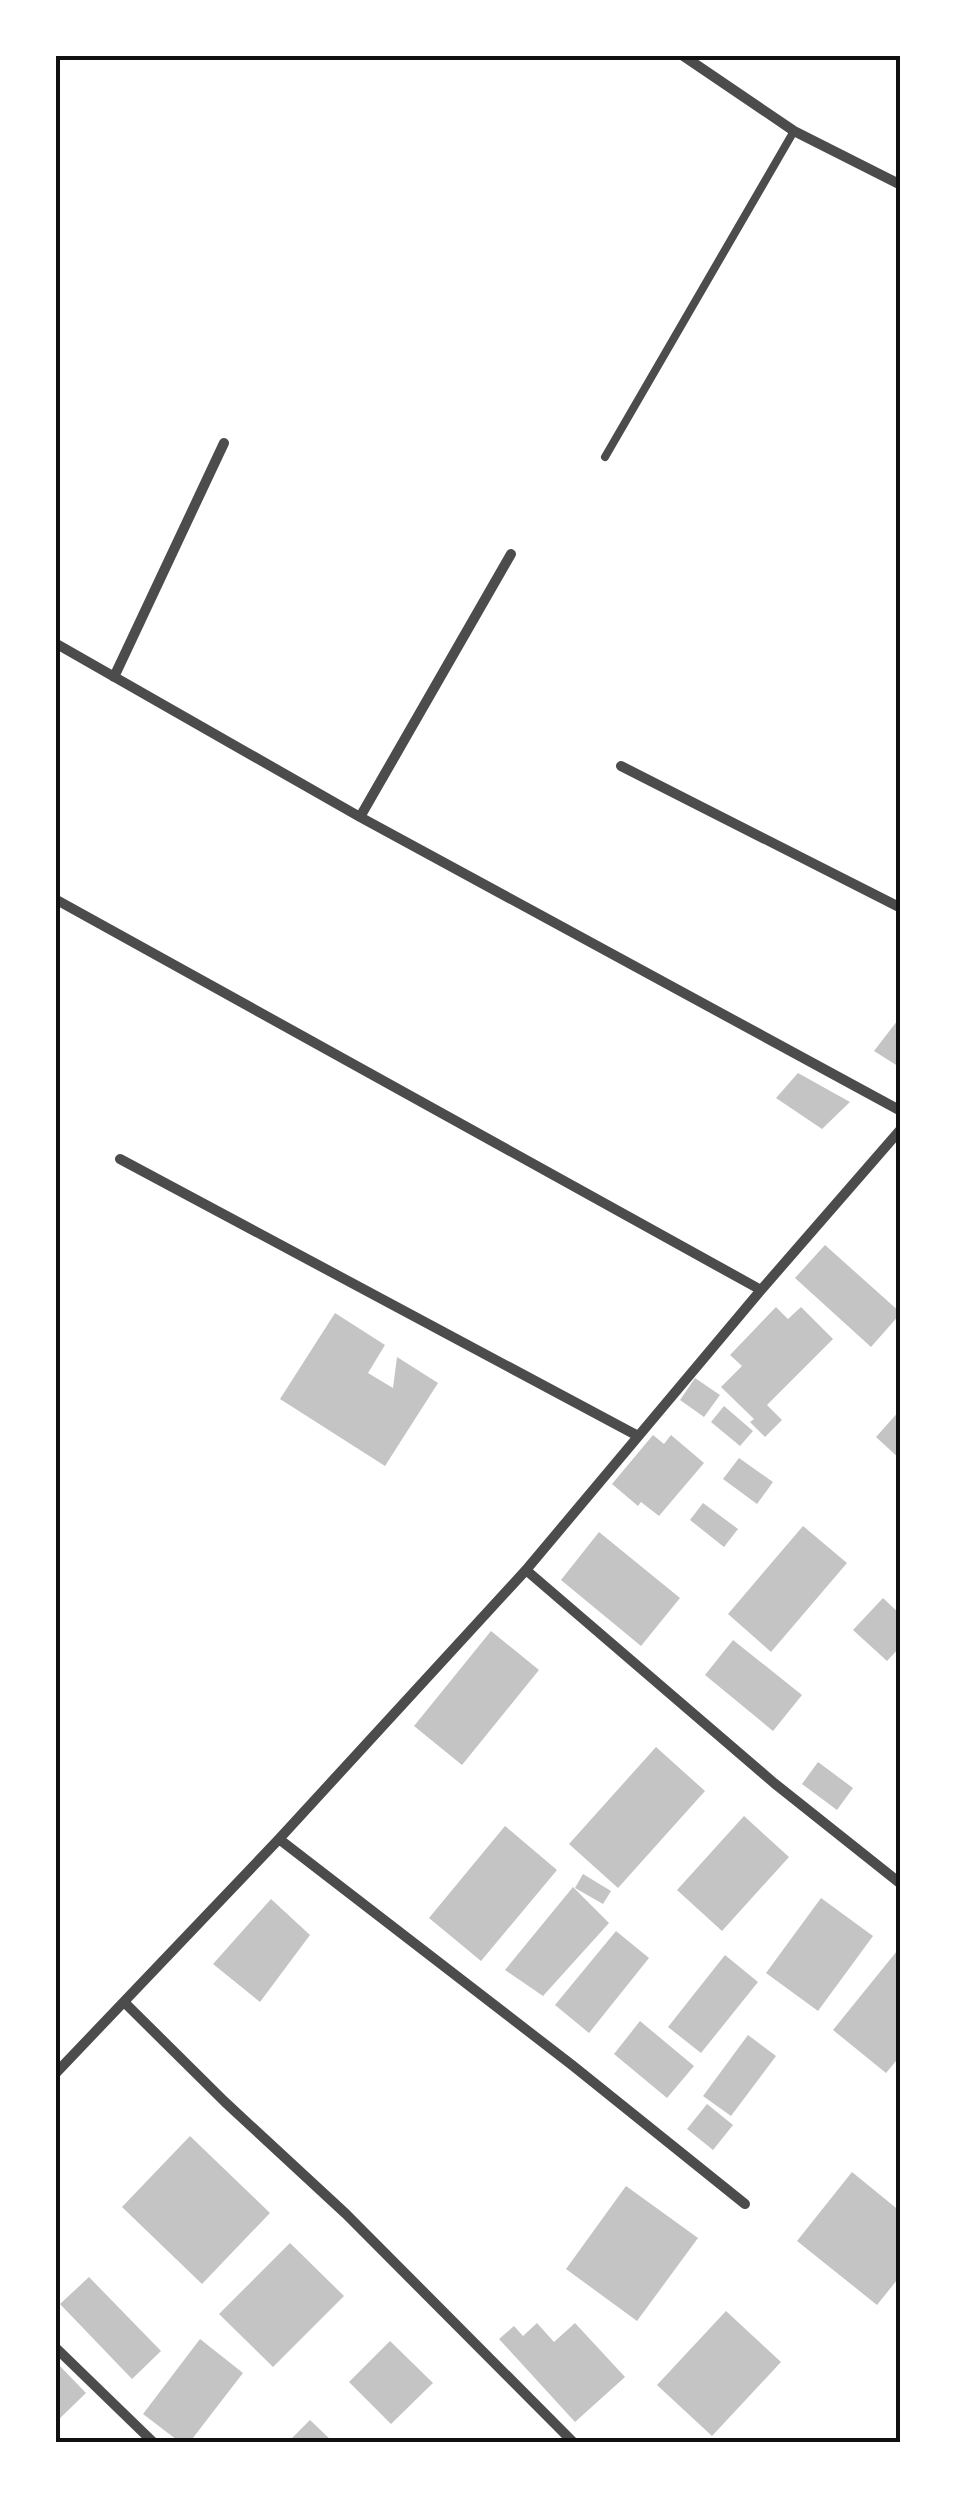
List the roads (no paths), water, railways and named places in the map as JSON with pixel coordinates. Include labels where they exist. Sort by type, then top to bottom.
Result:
[{"type":"street","points":[[682,55],[794,130],[901,185]]},
{"type":"street","points":[[114,677],[224,443]]},
{"type":"street","points":[[360,817],[511,554]]},
{"type":"street","points":[[55,643],[360,817],[901,1111]]},
{"type":"street","points":[[621,766],[901,908]]},
{"type":"street","points":[[55,898],[761,1290]]},
{"type":"street","points":[[55,2074],[279,1840],[526,1570],[901,1129]]},
{"type":"street","points":[[120,1159],[638,1436]]},
{"type":"street","points":[[526,1570],[774,1783],[901,1884]]},
{"type":"street","points":[[279,1840],[572,2065],[745,2204]]},
{"type":"street","points":[[124,2002],[346,2214],[574,2443]]},
{"type":"street","points":[[55,2346],[154,2443]]},
{"type":"lane","points":[[605,457],[794,130]]}]
